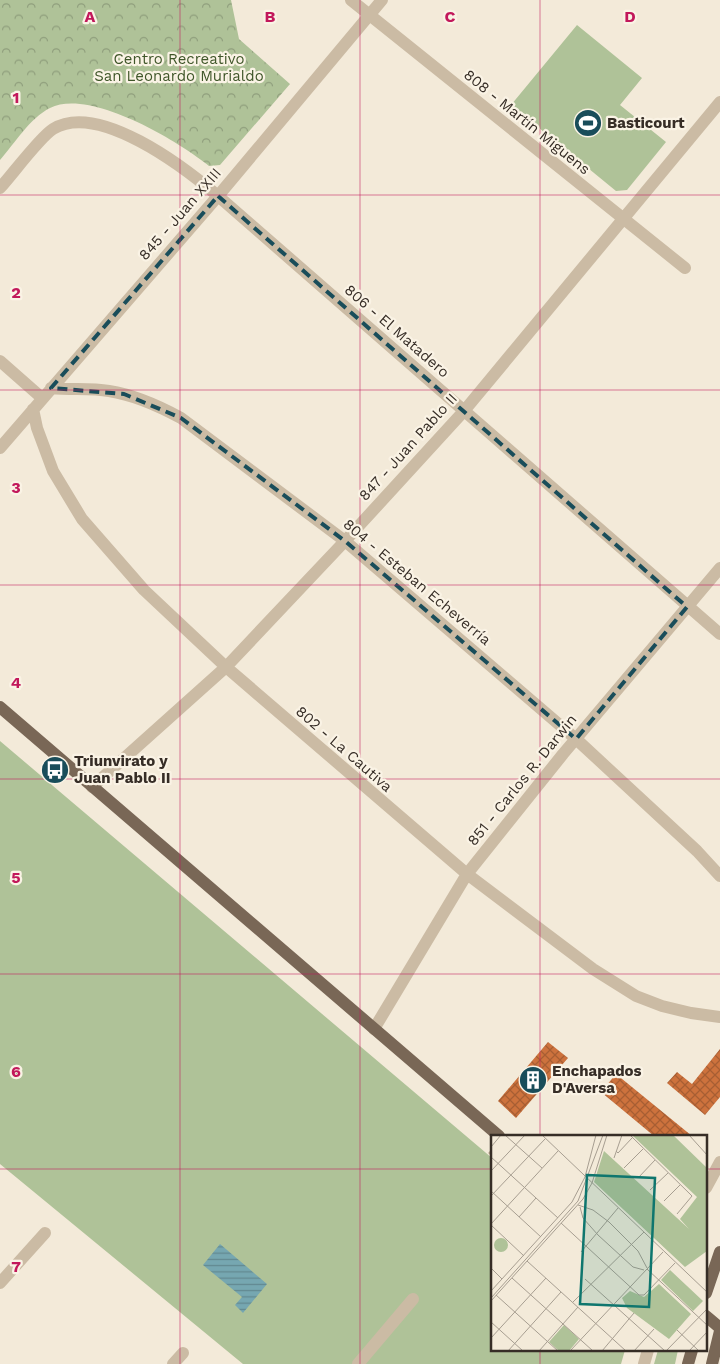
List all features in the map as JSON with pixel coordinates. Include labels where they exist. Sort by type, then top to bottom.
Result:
[{"type":"main road","points":[[0,707],[498,1135]]},
{"type":"main road","points":[[708,1287],[720,1252]]},
{"type":"main road","points":[[708,1318],[720,1329],[712,1364]]},
{"type":"street","name":"808 - Martín Miguens","points":[[351,0],[622,220],[685,268]]},
{"type":"street","name":"845 - Juan XXIII","points":[[0,448],[218,196],[382,0]]},
{"type":"street","name":"847 - Juan Pablo II","points":[[92,787],[226,667],[464,411],[720,102]]},
{"type":"street","name":"806 - El Matadero","points":[[0,188],[51,130],[64,124],[78,121],[103,127],[153,148],[218,196],[720,634]]},
{"type":"street","points":[[0,361],[42,398]]},
{"type":"street","name":"804 - Esteban Echeverría","points":[[51,388],[108,390],[162,408],[182,418],[345,540],[576,738],[697,851],[720,876]]},
{"type":"street","name":"802 - La Cautiva","points":[[33,409],[37,428],[53,471],[82,519],[144,590],[226,667],[467,874],[593,970],[636,996],[662,1006],[691,1014],[720,1017]]},
{"type":"street","name":"851 - Carlos R. Darwin","points":[[374,1029],[467,874],[576,738],[720,568]]},
{"type":"street","points":[[708,1184],[720,1162]]},
{"type":"street","points":[[0,1283],[45,1233]]},
{"type":"street","points":[[358,1364],[413,1299]]},
{"type":"street","points":[[173,1364],[183,1353]]},
{"type":"highlighted area","points":[[218,196],[687,607],[576,739],[345,541],[181,418],[124,394],[51,388]]},
{"type":"green space","name":"Centro Recreativo San Leonardo Murialdo","points":[[0,0],[231,0],[239,39],[290,84],[220,165],[209,166],[156,131],[133,120],[87,105],[67,104],[50,108],[43,112],[23,131],[0,160]]},
{"type":"green space","name":"Basticourt","points":[[577,25],[642,78],[620,105],[666,142],[627,190],[616,191],[511,105]]},
{"type":"green space","points":[[0,741],[491,1157],[491,1352],[624,1352],[621,1364],[243,1364],[0,1164]]},
{"type":"green space","points":[[657,1352],[678,1352],[675,1364],[654,1364]]},
{"type":"water","points":[[220,1244],[267,1284],[243,1313],[235,1305],[242,1297],[203,1265]]},
{"type":"building","name":"Enchapados D'Aversa","points":[[548,1042],[568,1058],[516,1118],[498,1101]]},
{"type":"building","points":[[720,1049],[720,1097],[705,1115],[667,1083],[677,1072],[692,1084]]},
{"type":"building","points":[[616,1074],[691,1135],[653,1135],[601,1092]]},
{"type":"place","name":"Basticourt","points":[[588,123]]},
{"type":"place","name":"Triunvirato y Juan Pablo II","points":[[55,770]]},
{"type":"place","name":"Enchapados D'Aversa","points":[[533,1080]]}]
